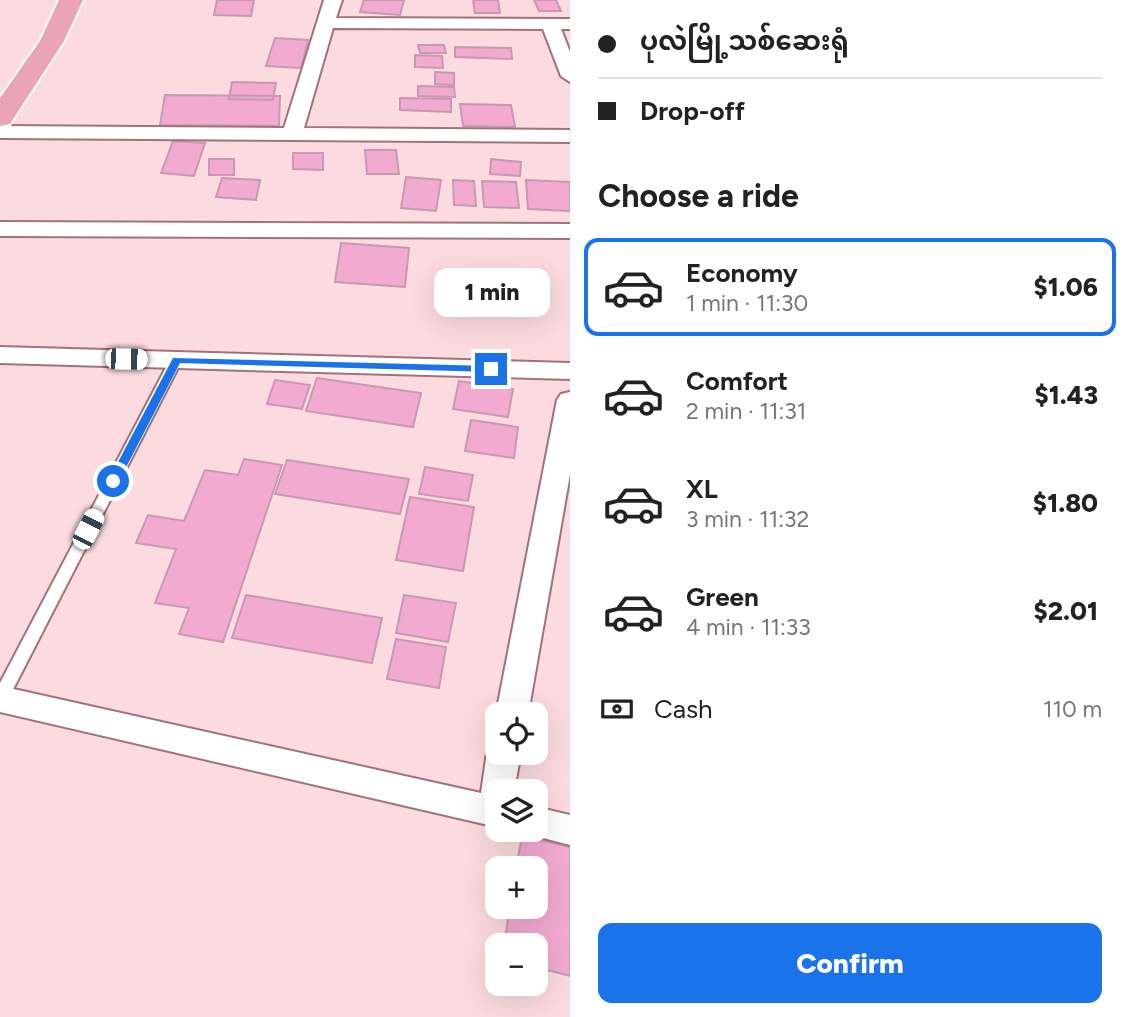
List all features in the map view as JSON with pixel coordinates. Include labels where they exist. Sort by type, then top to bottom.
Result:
[{"type":"main road","points":[[0,118],[8,95],[52,41],[71,0]]},
{"type":"street","points":[[292,135],[333,0]]},
{"type":"street","points":[[325,23],[570,24]]},
{"type":"street","points":[[550,23],[570,76]]},
{"type":"street","points":[[0,132],[570,136]]},
{"type":"street","points":[[0,229],[570,232]]},
{"type":"street","points":[[0,355],[570,372]]},
{"type":"street","points":[[514,702],[570,400]]},
{"type":"street","points":[[0,698],[485,800]]},
{"type":"street","points":[[548,824],[570,830]]},
{"type":"lane","points":[[0,698],[176,360]]},
{"type":"building","points":[[217,0],[254,0],[251,16],[214,15]]},
{"type":"building","points":[[364,0],[404,0],[400,15],[360,12]]},
{"type":"building","points":[[473,0],[498,0],[500,13],[475,13]]},
{"type":"building","points":[[534,0],[556,0],[561,11],[539,11]]},
{"type":"building","points":[[275,38],[308,40],[301,68],[266,66]]},
{"type":"building","points":[[418,45],[444,45],[446,53],[420,53]]},
{"type":"building","points":[[455,47],[511,48],[512,59],[455,57]]},
{"type":"building","points":[[415,55],[442,56],[443,68],[415,67]]},
{"type":"building","points":[[435,72],[454,73],[454,85],[435,84]]},
{"type":"building","points":[[232,82],[276,83],[273,100],[229,99]]},
{"type":"building","points":[[418,86],[454,87],[455,97],[418,96]]},
{"type":"building","points":[[165,95],[280,96],[279,126],[160,125]]},
{"type":"building","points":[[400,98],[451,99],[451,112],[400,110]]},
{"type":"building","points":[[460,104],[511,105],[515,127],[463,126]]},
{"type":"building","points":[[173,141],[205,143],[194,176],[161,173]]},
{"type":"building","points":[[365,150],[396,150],[399,174],[367,174]]},
{"type":"building","points":[[293,153],[323,153],[323,170],[293,169]]},
{"type":"building","points":[[209,159],[234,159],[234,175],[209,175]]},
{"type":"building","points":[[491,159],[521,162],[520,176],[490,174]]},
{"type":"building","points":[[406,177],[441,180],[436,211],[401,208]]},
{"type":"building","points":[[222,178],[260,180],[256,200],[216,197]]},
{"type":"building","points":[[453,180],[474,181],[476,206],[454,205]]},
{"type":"building","points":[[526,180],[570,182],[570,211],[528,209]]},
{"type":"building","points":[[482,181],[516,182],[519,208],[484,207]]},
{"type":"building","points":[[341,243],[409,248],[405,287],[335,282]]},
{"type":"building","points":[[317,378],[421,393],[413,427],[306,411]]},
{"type":"building","points":[[275,380],[310,385],[302,409],[267,404]]},
{"type":"building","points":[[459,381],[513,389],[508,417],[453,409]]},
{"type":"building","points":[[471,420],[518,427],[514,458],[465,451]]},
{"type":"building","points":[[244,459],[282,465],[223,642],[179,634],[189,608],[155,603],[176,549],[136,543],[148,515],[184,521],[205,470],[238,475]]},
{"type":"building","points":[[287,460],[409,479],[400,514],[275,494]]},
{"type":"building","points":[[425,467],[473,475],[468,501],[419,494]]},
{"type":"building","points":[[410,497],[474,507],[463,571],[396,560]]},
{"type":"building","points":[[246,595],[382,618],[372,663],[232,638]]},
{"type":"building","points":[[404,595],[456,603],[448,642],[396,633]]},
{"type":"building","points":[[396,639],[446,647],[439,688],[387,679]]},
{"type":"building","points":[[521,842],[548,842],[570,847],[570,976],[548,970],[548,933],[506,933],[508,919],[548,919],[548,856],[518,856]]},
{"type":"route","points":[[113,481],[176,360],[491,369]]}]
